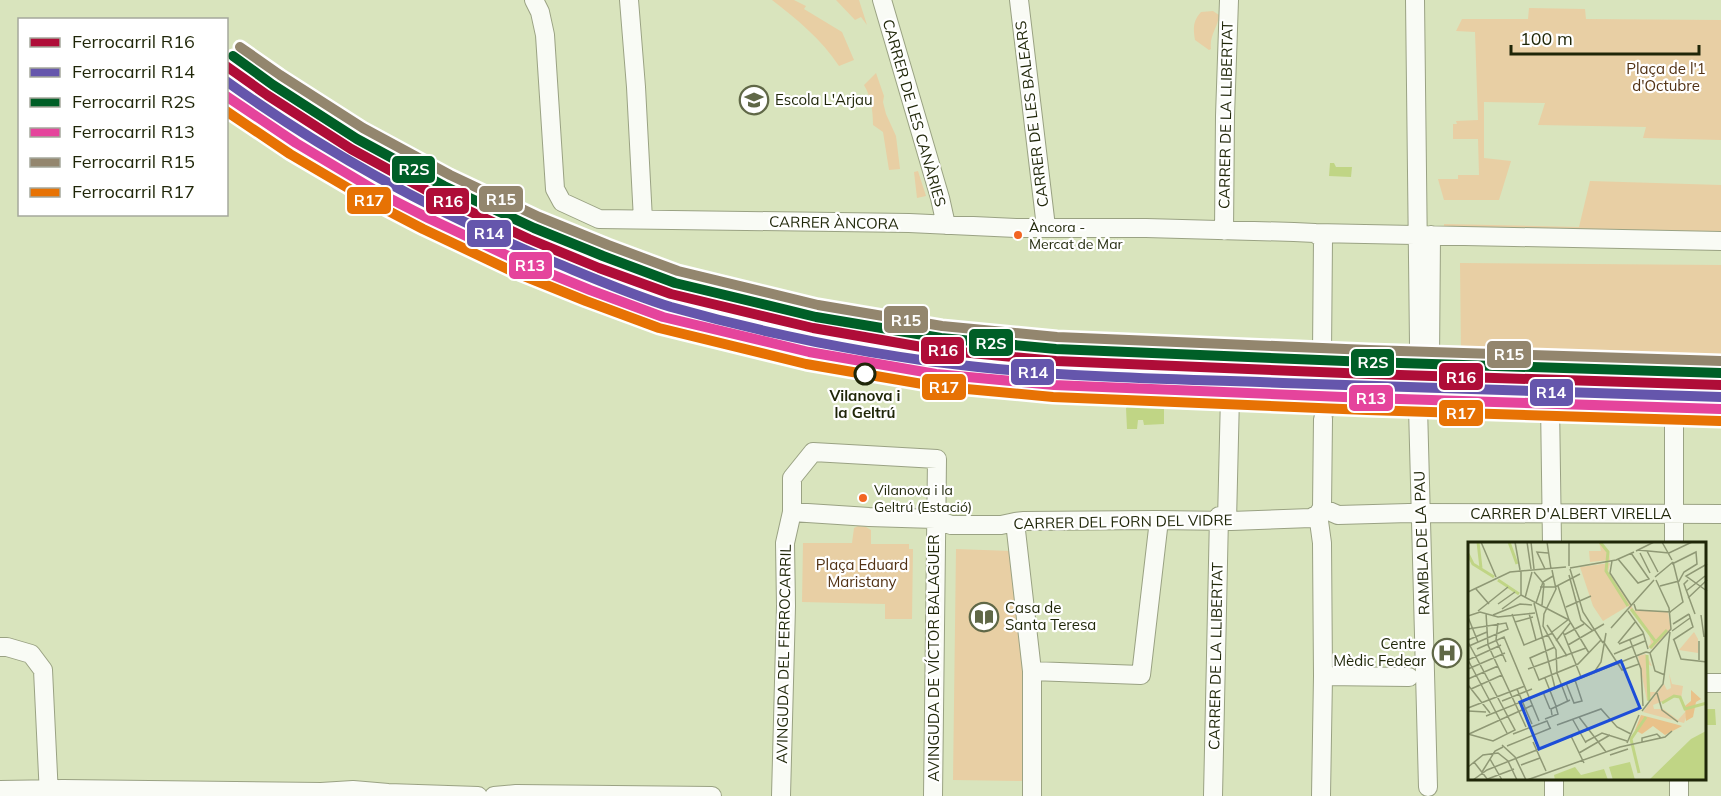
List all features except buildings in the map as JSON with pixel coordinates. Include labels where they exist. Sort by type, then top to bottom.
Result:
[{"type":"street","name":"CARRER ÀNCORA","points":[[534,0],[540,12],[545,35],[555,189],[562,202],[599,219],[909,223],[1016,228],[1416,235]]},
{"type":"street","points":[[629,0],[643,220]]},
{"type":"street","name":"CARRER DE LES CANÀRIES","points":[[882,0],[946,225]]},
{"type":"street","name":"CARRER DE LES BALEARS","points":[[1019,0],[1046,227]]},
{"type":"street","name":"CARRER DE LA LLIBERTAT","points":[[1224,231],[1229,0]]},
{"type":"street","points":[[1415,0],[1416,235],[1425,361],[1721,367]]},
{"type":"street","points":[[1322,235],[1322,353]]},
{"type":"street","points":[[1416,235],[1721,241]]},
{"type":"street","name":"CARRER DE LA LLIBERTAT","points":[[1213,796],[1221,520],[1230,396],[1425,404]]},
{"type":"street","points":[[1550,403],[1552,542]]},
{"type":"street","points":[[1425,404],[1721,405]]},
{"type":"street","name":"RAMBLA DE LA PAU","points":[[1425,404],[1421,513],[1428,787]]},
{"type":"street","points":[[1674,404],[1674,542]]},
{"type":"street","points":[[1321,796],[1322,543],[1317,513],[1323,419]]},
{"type":"street","points":[[813,452],[937,459],[935,519],[869,518],[792,512],[792,478],[813,452]]},
{"type":"street","name":"AVINGUDA DEL FERROCARRIL","points":[[781,796],[786,606],[785,543],[792,512]]},
{"type":"street","name":"CARRER DEL FORN DEL VIDRE","points":[[935,519],[951,525],[1001,525],[1015,522],[1221,520],[1317,513],[1338,515],[1421,513]]},
{"type":"street","name":"CARRER D'ALBERT VIRELLA","points":[[1421,513],[1721,514]]},
{"type":"street","name":"AVINGUDA DE VÍCTOR BALAGUER","points":[[933,796],[935,519]]},
{"type":"street","points":[[1032,671],[1141,675],[1159,520]]},
{"type":"street","points":[[1015,522],[1032,671],[1032,796]]},
{"type":"street","points":[[0,647],[31,654],[43,670],[49,792]]},
{"type":"street","points":[[1323,676],[1409,677]]},
{"type":"street","points":[[0,790],[327,794],[353,790],[478,796]]},
{"type":"street","points":[[494,796],[516,794],[712,796]]},
{"type":"green space","points":[[772,0],[794,0],[806,6],[804,9],[842,32],[854,60],[839,66],[808,30]]},
{"type":"green space","points":[[836,0],[859,0],[867,25],[861,17],[855,20]]},
{"type":"green space","name":"Plaça de l'1 d'Octubre","points":[[1529,8],[1585,9],[1586,19],[1721,20],[1721,140],[1643,138],[1646,127],[1538,125],[1545,103],[1484,102],[1484,158],[1511,161],[1499,200],[1444,200],[1438,179],[1458,179],[1458,175],[1479,175],[1478,139],[1453,139],[1453,124],[1457,124],[1456,121],[1478,120],[1475,32],[1456,31],[1462,19],[1528,19]]},
{"type":"green space","points":[[1213,11],[1219,15],[1209,50],[1195,40],[1194,25],[1201,12]]},
{"type":"green space","points":[[876,73],[884,96],[886,114],[896,136],[900,169],[889,170],[883,132],[873,125],[871,104],[864,85]]},
{"type":"green space","points":[[918,171],[926,196],[917,198],[914,172]]},
{"type":"green space","points":[[1590,181],[1721,185],[1721,235],[1444,230],[1444,224],[1579,227]]},
{"type":"green space","points":[[1460,263],[1721,265],[1721,356],[1461,353]]},
{"type":"green space","name":"Plaça Eduard Maristany","points":[[858,526],[871,530],[871,544],[909,544],[909,549],[913,549],[912,619],[885,619],[885,604],[802,602],[803,543],[852,543],[854,528]]},
{"type":"green space","points":[[956,549],[1011,551],[1023,671],[1022,781],[953,780]]},
{"type":"shaded area","points":[[1330,163],[1334,163],[1336,167],[1352,167],[1351,177],[1329,176]]},
{"type":"shaded area","points":[[1128,406],[1162,406],[1164,424],[1144,425],[1143,420],[1138,420],[1137,429],[1127,429],[1126,408]]},
{"type":"shaded area","points":[[1706,709],[1715,709],[1716,725],[1706,725]]},
{"type":"tunnel","points":[[1322,353],[1328,386],[1327,405],[1323,419]]},
{"type":"tunnel","points":[[1418,407],[1420,361]]},
{"type":"rail line","name":"R15","points":[[240,47],[363,128],[450,175],[539,217],[678,271],[818,305],[942,326],[1057,337],[1721,361]]},
{"type":"rail line","name":"R2S","points":[[233,56],[273,85],[357,139],[444,186],[534,228],[675,283],[816,317],[941,338],[1056,349],[1721,373]]},
{"type":"rail line","name":"R16","points":[[228,67],[351,149],[439,197],[529,239],[671,294],[813,328],[939,350],[1056,361],[1721,385]]},
{"type":"rail line","name":"R14","points":[[228,82],[344,158],[468,224],[627,292],[671,307],[785,335],[901,357],[1054,374],[1721,397]]},
{"type":"rail line","name":"R13","points":[[228,97],[296,143],[383,195],[519,261],[663,317],[809,352],[936,374],[1054,385],[1720,409]]},
{"type":"rail line","name":"R17","points":[[228,112],[290,154],[377,205],[514,272],[659,328],[806,364],[934,386],[1053,397],[1720,421]]},
{"type":"place","name":"Escola L'Arjau","points":[[754,100]]},
{"type":"place","name":"Àncora - Mercat de Mar","points":[[1018,235]]},
{"type":"place","name":"Vilanova i la Geltrú","points":[[865,374]]},
{"type":"place","name":"Vilanova i la Geltrú (Estació)","points":[[863,498]]},
{"type":"place","name":"Casa de Santa Teresa","points":[[984,617]]},
{"type":"place","name":"Centre Mèdic Fedear","points":[[1447,653]]}]
